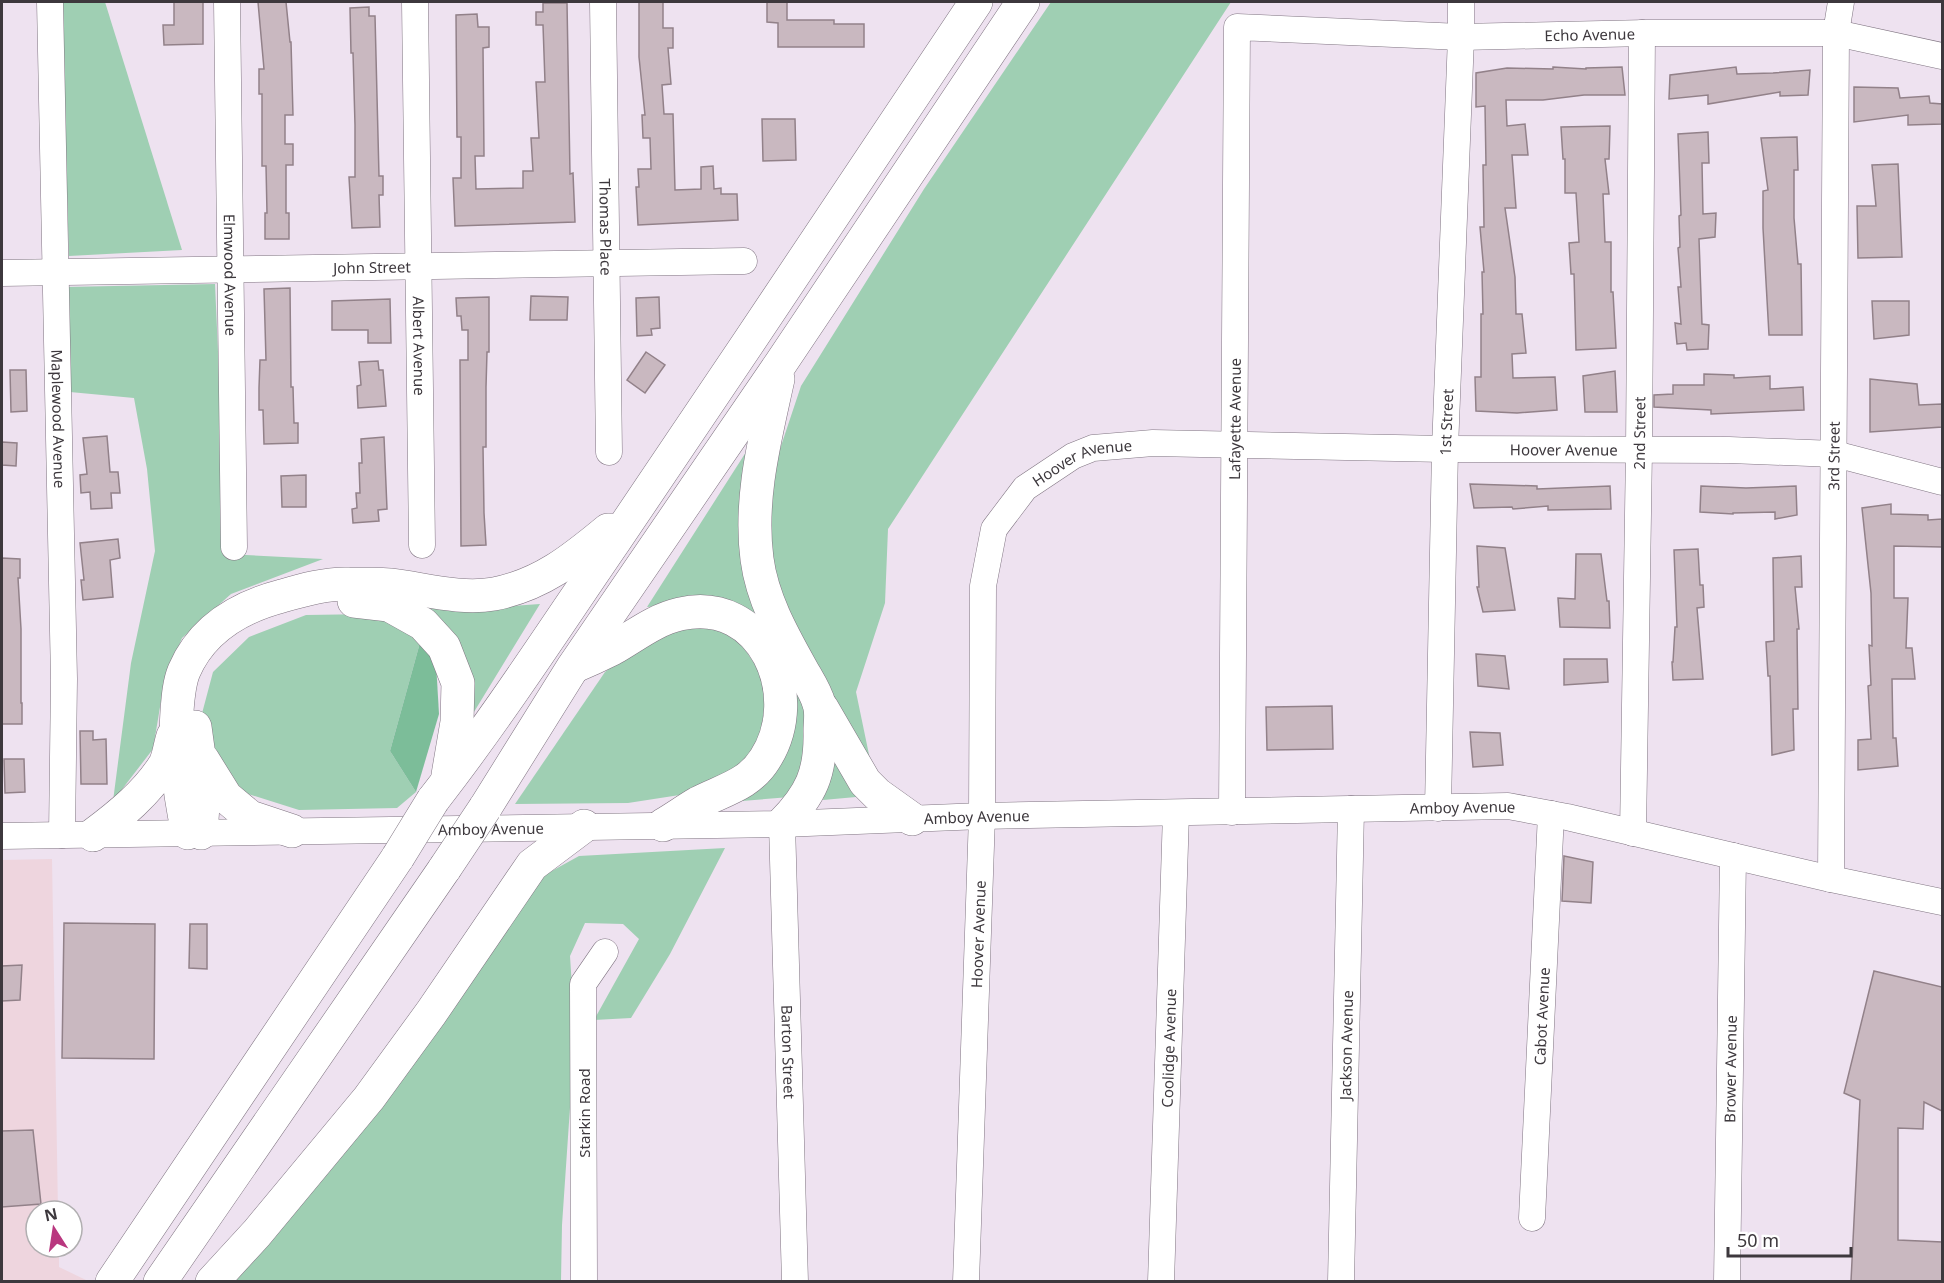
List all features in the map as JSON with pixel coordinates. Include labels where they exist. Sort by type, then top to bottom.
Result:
[{"type":"highway","points":[[112,1281],[440,792],[638,507],[976,2]]},
{"type":"highway","points":[[160,1281],[445,868],[573,667],[781,363],[1023,2]]},
{"type":"highway","points":[[781,363],[754,507],[757,562],[767,598],[784,637],[820,705],[865,782],[877,794],[912,819]]},
{"type":"highway","points":[[195,833],[180,800],[176,723],[178,695],[184,671],[203,640],[226,619],[261,601],[298,591],[345,584],[389,585],[456,595],[493,594],[533,582],[568,563],[638,507]]},
{"type":"highway","points":[[195,833],[204,792],[194,712],[201,676],[218,652],[254,622],[294,609],[344,600],[389,605],[423,624],[444,647],[458,683],[457,722],[440,792]]},
{"type":"highway","points":[[573,667],[612,649],[651,624],[681,614],[718,614],[743,625],[769,654],[780,684],[781,703],[780,722],[765,760],[737,787],[699,803],[663,825]]},
{"type":"highway","points":[[782,824],[800,807],[813,784],[820,749],[820,705]]},
{"type":"highway","points":[[77,835],[118,817],[143,791],[166,762],[176,723]]},
{"type":"highway","points":[[198,752],[226,797],[250,817],[292,831]]},
{"type":"highway","points":[[212,1281],[257,1233],[369,1098],[431,1013],[532,865],[584,826]]},
{"type":"street","name":"Maplewood Avenue","points":[[50,2],[64,679],[77,835]]},
{"type":"street","name":"Elmwood Avenue","points":[[227,2],[234,547]]},
{"type":"street","name":"Albert Avenue","points":[[415,2],[422,545]]},
{"type":"street","name":"Thomas Place","points":[[603,2],[609,452]]},
{"type":"street","name":"1st Street","points":[[1438,808],[1445,449],[1461,2]]},
{"type":"street","name":"3rd Street","points":[[1831,879],[1836,33],[1841,2]]},
{"type":"street","name":"Echo Avenue","points":[[1237,27],[1461,37],[1642,33],[1836,33],[1942,56]]},
{"type":"street","name":"Lafayette Avenue","points":[[1232,812],[1237,27]]},
{"type":"street","name":"2nd Street","points":[[1633,832],[1642,33]]},
{"type":"street","name":"John Street","points":[[2,273],[744,261]]},
{"type":"street","name":"Hoover Avenue","points":[[966,1281],[982,816],[983,586],[994,529],[1025,488],[1073,456],[1093,448],[1153,443],[1445,449],[1729,450],[1835,454],[1942,482]]},
{"type":"street","name":"Amboy Avenue","points":[[2,836],[782,824],[982,816],[1508,807],[1551,814],[1831,879],[1942,902]]},
{"type":"street","name":"Jackson Avenue","points":[[1341,1281],[1351,809]]},
{"type":"street","name":"Coolidge Avenue","points":[[1161,1281],[1176,813]]},
{"type":"street","name":"Cabot Avenue","points":[[1532,1218],[1551,814]]},
{"type":"street","name":"Barton Street","points":[[782,824],[795,1281]]},
{"type":"street","name":"Brower Avenue","points":[[1726,1281],[1733,856]]},
{"type":"street","name":"Starkin Road","points":[[584,1281],[583,984],[605,952]]},
{"type":"shaded area","points":[[52,859],[58,1199],[24,1199],[24,1259],[59,1259],[59,1267],[86,1280],[2,1281],[2,860]]},
{"type":"green space","points":[[61,2],[105,2],[182,250],[69,256]]},
{"type":"green space","points":[[1051,2],[1231,2],[888,529],[885,603],[856,692],[872,769],[789,624],[771,561],[767,488],[801,386],[924,189]]},
{"type":"green space","points":[[215,284],[227,554],[323,559],[231,594],[182,638],[164,683],[153,749],[113,801],[131,663],[155,551],[147,469],[134,398],[70,392],[64,287]]},
{"type":"green space","points":[[755,438],[771,637],[717,602],[647,607]]},
{"type":"green space","points":[[401,598],[484,608],[540,604],[466,725]]},
{"type":"green space","points":[[372,614],[421,639],[390,751],[416,792],[397,808],[299,810],[229,788],[200,721],[213,672],[249,637],[306,615]]},
{"type":"green space","points":[[687,623],[732,630],[768,684],[762,738],[737,774],[699,792],[628,803],[515,804],[605,672],[652,635]]},
{"type":"green space","points":[[421,639],[436,663],[439,714],[416,792],[390,751]]},
{"type":"green space","points":[[788,670],[807,714],[809,758],[790,797],[729,802]]},
{"type":"green space","points":[[832,744],[867,796],[823,800]]},
{"type":"green space","points":[[725,848],[670,954],[631,1018],[594,1020],[639,939],[623,924],[585,923],[570,956],[575,1034],[562,1225],[561,1281],[231,1282],[541,877],[579,856]]},
{"type":"building","points":[[174,2],[203,2],[203,44],[164,45],[163,25],[174,25]]},
{"type":"building","points":[[258,2],[286,2],[291,42],[293,115],[285,115],[285,144],[293,144],[293,165],[286,165],[286,213],[289,213],[289,239],[265,239],[266,166],[262,166],[262,94],[259,94],[259,69],[264,69]]},
{"type":"building","points":[[639,2],[663,2],[663,28],[673,28],[673,48],[668,48],[671,84],[662,85],[664,114],[673,114],[675,190],[701,189],[701,167],[713,166],[714,189],[721,188],[721,194],[737,194],[738,220],[638,225],[636,187],[639,187],[638,169],[651,169],[650,138],[643,138],[642,115],[645,115],[639,57]]},
{"type":"building","points":[[767,2],[787,2],[787,20],[834,20],[834,24],[864,24],[864,47],[778,47],[778,23],[767,22]]},
{"type":"building","points":[[543,3],[567,3],[570,174],[573,173],[575,222],[455,226],[453,178],[461,178],[461,137],[457,137],[456,15],[477,14],[478,27],[489,27],[489,47],[483,48],[484,156],[475,156],[476,189],[523,188],[523,171],[533,171],[531,138],[539,138],[536,82],[545,82],[543,25],[536,25],[536,12],[543,12]]},
{"type":"building","points":[[369,7],[369,16],[375,16],[379,176],[383,176],[383,195],[379,195],[380,227],[352,228],[349,177],[355,177],[355,125],[350,8]]},
{"type":"building","points":[[1553,67],[1586,69],[1622,67],[1625,95],[1506,100],[1507,126],[1525,124],[1528,155],[1512,155],[1516,208],[1505,208],[1515,277],[1516,314],[1522,314],[1526,353],[1512,354],[1513,378],[1555,377],[1557,410],[1517,413],[1476,411],[1475,377],[1481,377],[1482,272],[1484,272],[1480,227],[1484,227],[1483,165],[1486,165],[1485,106],[1476,107],[1476,73],[1507,68],[1553,69]]},
{"type":"building","points":[[1736,67],[1737,74],[1810,70],[1808,95],[1780,96],[1780,92],[1708,104],[1708,95],[1669,99],[1670,75]]},
{"type":"building","points":[[1854,87],[1898,88],[1900,98],[1929,96],[1930,103],[1942,104],[1942,124],[1908,125],[1908,115],[1854,122]]},
{"type":"building","points":[[762,119],[795,119],[796,160],[763,161]]},
{"type":"building","points":[[1610,126],[1609,159],[1605,159],[1609,194],[1603,194],[1605,242],[1611,242],[1611,292],[1613,292],[1616,348],[1576,350],[1574,274],[1571,274],[1569,243],[1579,242],[1576,193],[1565,193],[1565,159],[1563,159],[1561,127]]},
{"type":"building","points":[[1708,132],[1709,163],[1702,163],[1703,214],[1716,213],[1715,237],[1699,239],[1702,324],[1709,325],[1708,349],[1687,350],[1686,343],[1677,344],[1675,323],[1681,324],[1678,287],[1681,287],[1678,248],[1680,247],[1679,216],[1681,215],[1678,134]]},
{"type":"building","points":[[1797,137],[1798,170],[1794,170],[1794,218],[1798,264],[1801,264],[1802,335],[1769,335],[1763,228],[1763,191],[1768,190],[1761,138]]},
{"type":"building","points":[[1898,164],[1902,257],[1858,258],[1857,206],[1876,206],[1872,165]]},
{"type":"building","points":[[290,288],[291,387],[293,387],[294,423],[298,423],[298,443],[264,444],[263,410],[259,410],[259,388],[260,360],[266,360],[264,289]]},
{"type":"building","points":[[531,296],[568,297],[567,320],[530,320]]},
{"type":"building","points":[[489,297],[486,447],[483,447],[486,545],[461,546],[460,360],[468,360],[468,330],[462,330],[461,316],[457,316],[456,298]]},
{"type":"building","points":[[659,297],[660,328],[651,329],[652,335],[637,336],[636,298]]},
{"type":"building","points":[[390,299],[391,343],[368,343],[368,330],[332,330],[332,301]]},
{"type":"building","points":[[1872,301],[1909,301],[1909,335],[1874,339]]},
{"type":"building","points":[[646,352],[665,365],[645,393],[627,380]]},
{"type":"building","points":[[378,361],[379,370],[383,370],[386,406],[358,408],[357,386],[361,385],[359,362]]},
{"type":"building","points":[[10,370],[26,370],[27,411],[11,412]]},
{"type":"building","points":[[1615,371],[1617,412],[1585,412],[1583,376]]},
{"type":"building","points":[[1704,374],[1734,375],[1734,378],[1770,376],[1770,389],[1803,387],[1804,410],[1711,414],[1711,410],[1654,407],[1654,395],[1673,394],[1673,385],[1704,385]]},
{"type":"building","points":[[1870,379],[1917,384],[1919,405],[1942,404],[1942,427],[1870,432]]},
{"type":"building","points":[[107,436],[110,472],[118,472],[120,493],[111,493],[112,508],[91,509],[90,492],[81,493],[80,475],[87,474],[83,438]]},
{"type":"building","points":[[384,437],[387,509],[378,510],[379,521],[353,523],[352,509],[357,508],[356,493],[360,493],[361,439]]},
{"type":"building","points":[[2,442],[17,443],[16,466],[2,465]]},
{"type":"building","points":[[306,475],[306,507],[282,507],[281,476]]},
{"type":"building","points":[[1470,484],[1537,486],[1537,489],[1610,486],[1611,509],[1548,510],[1548,506],[1513,509],[1512,507],[1474,508]]},
{"type":"building","points":[[1701,486],[1746,488],[1796,486],[1797,515],[1775,519],[1775,512],[1733,514],[1700,512]]},
{"type":"building","points":[[1891,504],[1891,514],[1928,515],[1928,520],[1942,519],[1942,547],[1894,546],[1894,598],[1908,598],[1906,648],[1912,648],[1915,679],[1892,679],[1893,738],[1896,738],[1898,766],[1858,770],[1858,740],[1871,739],[1868,686],[1871,685],[1869,645],[1872,646],[1871,593],[1862,508]]},
{"type":"building","points":[[118,539],[120,558],[110,560],[113,597],[83,600],[81,580],[84,580],[80,543]]},
{"type":"building","points":[[1477,546],[1505,548],[1515,610],[1483,612],[1477,587],[1479,587]]},
{"type":"building","points":[[1698,549],[1704,607],[1697,608],[1703,679],[1673,680],[1672,662],[1675,627],[1677,627],[1674,550]]},
{"type":"building","points":[[1576,554],[1601,554],[1607,601],[1609,601],[1610,628],[1560,627],[1558,598],[1575,599]]},
{"type":"building","points":[[1801,556],[1802,587],[1795,587],[1799,629],[1797,629],[1798,709],[1793,709],[1794,750],[1772,755],[1770,676],[1768,676],[1766,642],[1774,641],[1773,558]]},
{"type":"building","points":[[2,558],[20,559],[20,578],[18,578],[22,724],[2,724]]},
{"type":"building","points":[[1476,654],[1505,656],[1509,689],[1478,686]]},
{"type":"building","points":[[1564,659],[1607,659],[1608,682],[1564,685]]},
{"type":"building","points":[[1332,706],[1333,749],[1267,750],[1266,707]]},
{"type":"building","points":[[80,731],[93,731],[93,740],[106,739],[107,784],[81,784]]},
{"type":"building","points":[[1470,732],[1500,733],[1503,765],[1473,767]]},
{"type":"building","points":[[4,759],[24,759],[25,792],[5,793]]},
{"type":"building","points":[[1564,856],[1593,862],[1591,903],[1562,901]]},
{"type":"building","points":[[64,923],[155,924],[154,1059],[62,1058]]},
{"type":"building","points":[[190,924],[207,924],[207,969],[189,968]]},
{"type":"building","points":[[22,965],[20,1000],[2,1001],[2,966]]},
{"type":"building","points":[[1874,971],[1942,987],[1942,1111],[1924,1102],[1923,1129],[1898,1128],[1898,1240],[1942,1242],[1942,1281],[1851,1281],[1860,1100],[1844,1093]]},
{"type":"building","points":[[33,1130],[40,1199],[24,1199],[24,1205],[2,1207],[2,1131]]}]
